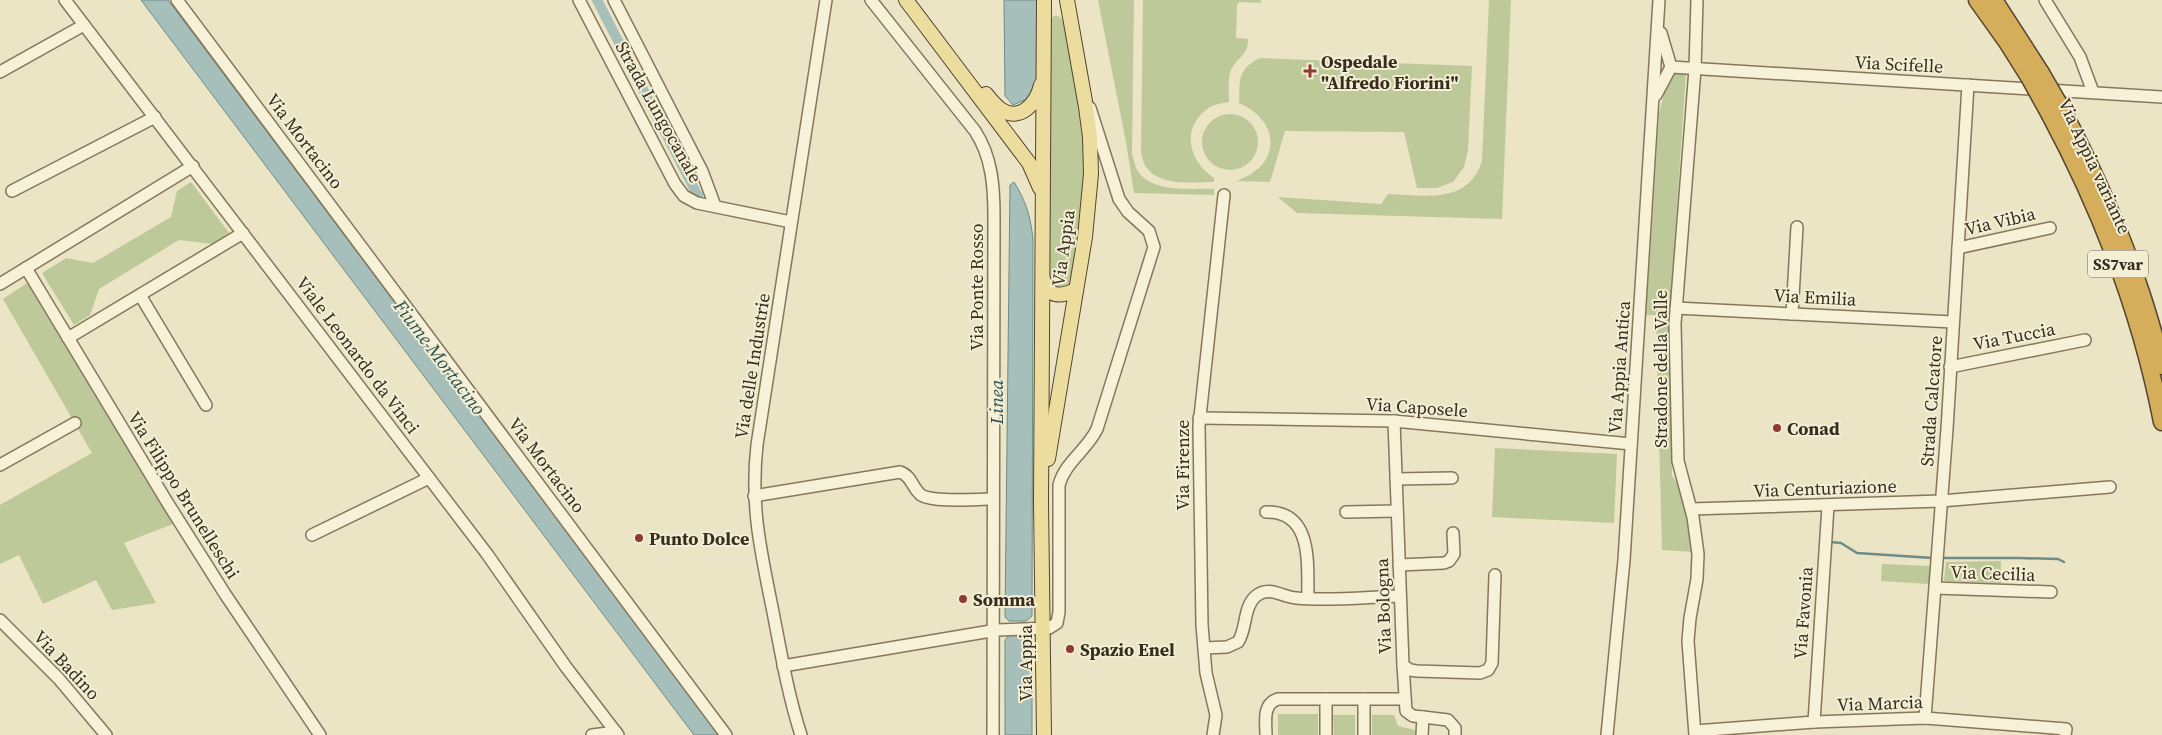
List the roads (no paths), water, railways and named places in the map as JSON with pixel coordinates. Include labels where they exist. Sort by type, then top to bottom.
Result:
[{"type":"highway","name":"Via Appia variante","points":[[1977,0],[2007,42],[2035,75]]},
{"type":"highway","name":"Via Appia variante","points":[[1994,0],[2056,113],[2091,167],[2132,264],[2162,366]]},
{"type":"highway","name":"Via Appia variante","points":[[2056,113],[2112,248],[2144,344],[2162,422]]},
{"type":"main road","points":[[906,0],[1032,167],[1044,199]]},
{"type":"main road","points":[[914,0],[996,106],[1006,112],[1015,114],[1024,111],[1034,102],[1040,92],[1044,70]]},
{"type":"main road","name":"Via Appia","points":[[1044,0],[1041,501],[1041,628],[1044,735]]},
{"type":"main road","name":"Via Appia","points":[[1041,501],[1088,220],[1091,163],[1084,94],[1067,0]]},
{"type":"main road","points":[[1044,15],[1049,10],[1056,8],[1063,10],[1071,16]]},
{"type":"main road","points":[[1043,278],[1046,288],[1055,294],[1063,295],[1076,290]]},
{"type":"street","name":"Viale Leonardo da Vinci","points":[[65,0],[500,572],[577,682],[617,734]]},
{"type":"street","name":"Via Mortacino","points":[[178,0],[726,735]]},
{"type":"street","name":"Strada Lungocanale","points":[[579,0],[676,187],[690,201],[791,222]]},
{"type":"street","points":[[614,0],[702,171],[715,206]]},
{"type":"street","name":"Via delle Industrie","points":[[800,735],[783,666],[757,530],[754,496],[757,445],[826,0]]},
{"type":"street","name":"Via Ponte Rosso","points":[[871,0],[975,131],[991,167],[994,207],[992,499],[995,631],[993,735]]},
{"type":"street","name":"Stradone della Valle","points":[[1695,733],[1688,641],[1690,618],[1698,579],[1698,561],[1696,531],[1678,461],[1676,308],[1695,69],[1698,0]]},
{"type":"street","points":[[2045,0],[2080,57],[2093,92]]},
{"type":"street","points":[[1653,100],[1672,67],[1663,42],[1659,4]]},
{"type":"street","name":"Via Appia Antica","points":[[1607,735],[1624,560],[1659,4]]},
{"type":"street","points":[[0,72],[84,25]]},
{"type":"street","name":"Via Scifelle","points":[[1672,67],[2162,97]]},
{"type":"street","name":"Strada Calcatore","points":[[1925,718],[1942,501],[1968,85]]},
{"type":"street","points":[[783,666],[995,631],[1041,628],[1056,624],[1059,615],[1058,494],[1060,481],[1068,466],[1086,448],[1097,428],[1154,250],[1154,243],[1149,231],[1130,215],[1119,199],[1110,166],[1084,94]]},
{"type":"street","points":[[12,190],[155,117]]},
{"type":"street","points":[[1091,163],[1100,160],[1110,166]]},
{"type":"street","points":[[0,284],[193,166]]},
{"type":"street","name":"Via Firenze","points":[[1213,735],[1215,710],[1208,686],[1201,604],[1199,418],[1224,196]]},
{"type":"street","points":[[1792,314],[1797,227]]},
{"type":"street","name":"Via Vibia","points":[[1958,248],[2050,228]]},
{"type":"street","points":[[68,338],[243,233]]},
{"type":"street","name":"Via Filippo Brunelleschi","points":[[26,268],[143,464],[215,579],[320,735]]},
{"type":"street","points":[[140,295],[206,405]]},
{"type":"street","name":"Via Emilia","points":[[1676,308],[1953,322]]},
{"type":"street","name":"Via Tuccia","points":[[1950,367],[2084,340]]},
{"type":"street","name":"Via Caposele","points":[[1199,418],[1394,421],[1631,444]]},
{"type":"street","name":"Via Bologna","points":[[1394,421],[1403,665],[1417,671],[1480,674],[1488,670],[1492,663],[1495,575]]},
{"type":"street","points":[[0,465],[75,423]]},
{"type":"street","points":[[754,496],[900,472],[907,475],[919,493],[929,498],[992,499]]},
{"type":"street","points":[[312,535],[429,478]]},
{"type":"street","points":[[1396,479],[1452,478]]},
{"type":"street","name":"Via Centuriazione","points":[[1691,509],[1942,501],[2110,487]]},
{"type":"street","name":"Via Favonia","points":[[1814,722],[1828,506]]},
{"type":"street","points":[[1346,512],[1397,511]]},
{"type":"street","points":[[1266,512],[1285,516],[1299,529],[1305,538],[1308,598]]},
{"type":"street","points":[[1399,565],[1450,561],[1454,554],[1453,533]]},
{"type":"street","name":"Via Cecilia","points":[[1935,588],[2051,592]]},
{"type":"street","points":[[1204,648],[1227,647],[1238,642],[1242,637],[1250,604],[1261,593],[1271,591],[1289,597],[1308,598],[1400,596]]},
{"type":"street","name":"Via Badino","points":[[0,620],[59,679],[106,735]]},
{"type":"street","points":[[1403,665],[1404,698],[1407,713],[1413,716],[1448,720],[1453,725],[1455,735]]},
{"type":"street","points":[[1266,735],[1267,709],[1274,700],[1404,698]]},
{"type":"street","points":[[1326,699],[1326,735]]},
{"type":"street","points":[[1364,699],[1364,735]]},
{"type":"street","points":[[1422,717],[1422,735]]},
{"type":"street","name":"Via Marcia","points":[[1695,733],[1814,722],[1925,718],[2011,730],[2066,732]]},
{"type":"street","points":[[592,735],[617,734]]},
{"type":"water","points":[[141,0],[168,0],[719,735],[694,735]]},
{"type":"water","points":[[1004,0],[1039,0],[1038,78],[1030,98],[1013,105],[1005,96]]},
{"type":"water","points":[[1014,182],[1027,210],[1033,240],[1032,616],[1026,621],[1009,621],[1005,617],[1010,185]]},
{"type":"water","points":[[1010,634],[1026,634],[1032,639],[1032,735],[1005,735],[1005,640]]},
{"type":"waterway","points":[[597,0],[698,196]]},
{"type":"waterway","points":[[1830,542],[1841,543],[1857,553],[1933,558]]},
{"type":"waterway","points":[[1941,558],[2058,559],[2064,562]]},
{"type":"place","name":"Ospedale \"Alfredo Fiorini\"","points":[[1310,71]]},
{"type":"place","name":"Conad","points":[[1777,428]]},
{"type":"place","name":"Punto Dolce","points":[[639,538]]},
{"type":"place","name":"Somma","points":[[963,599]]},
{"type":"place","name":"Spazio Enel","points":[[1070,649]]},
{"type":"water label","name":"Fiume Mortacino","points":[[440,357]]},
{"type":"water label","name":"Linea","points":[[996,402]]}]
